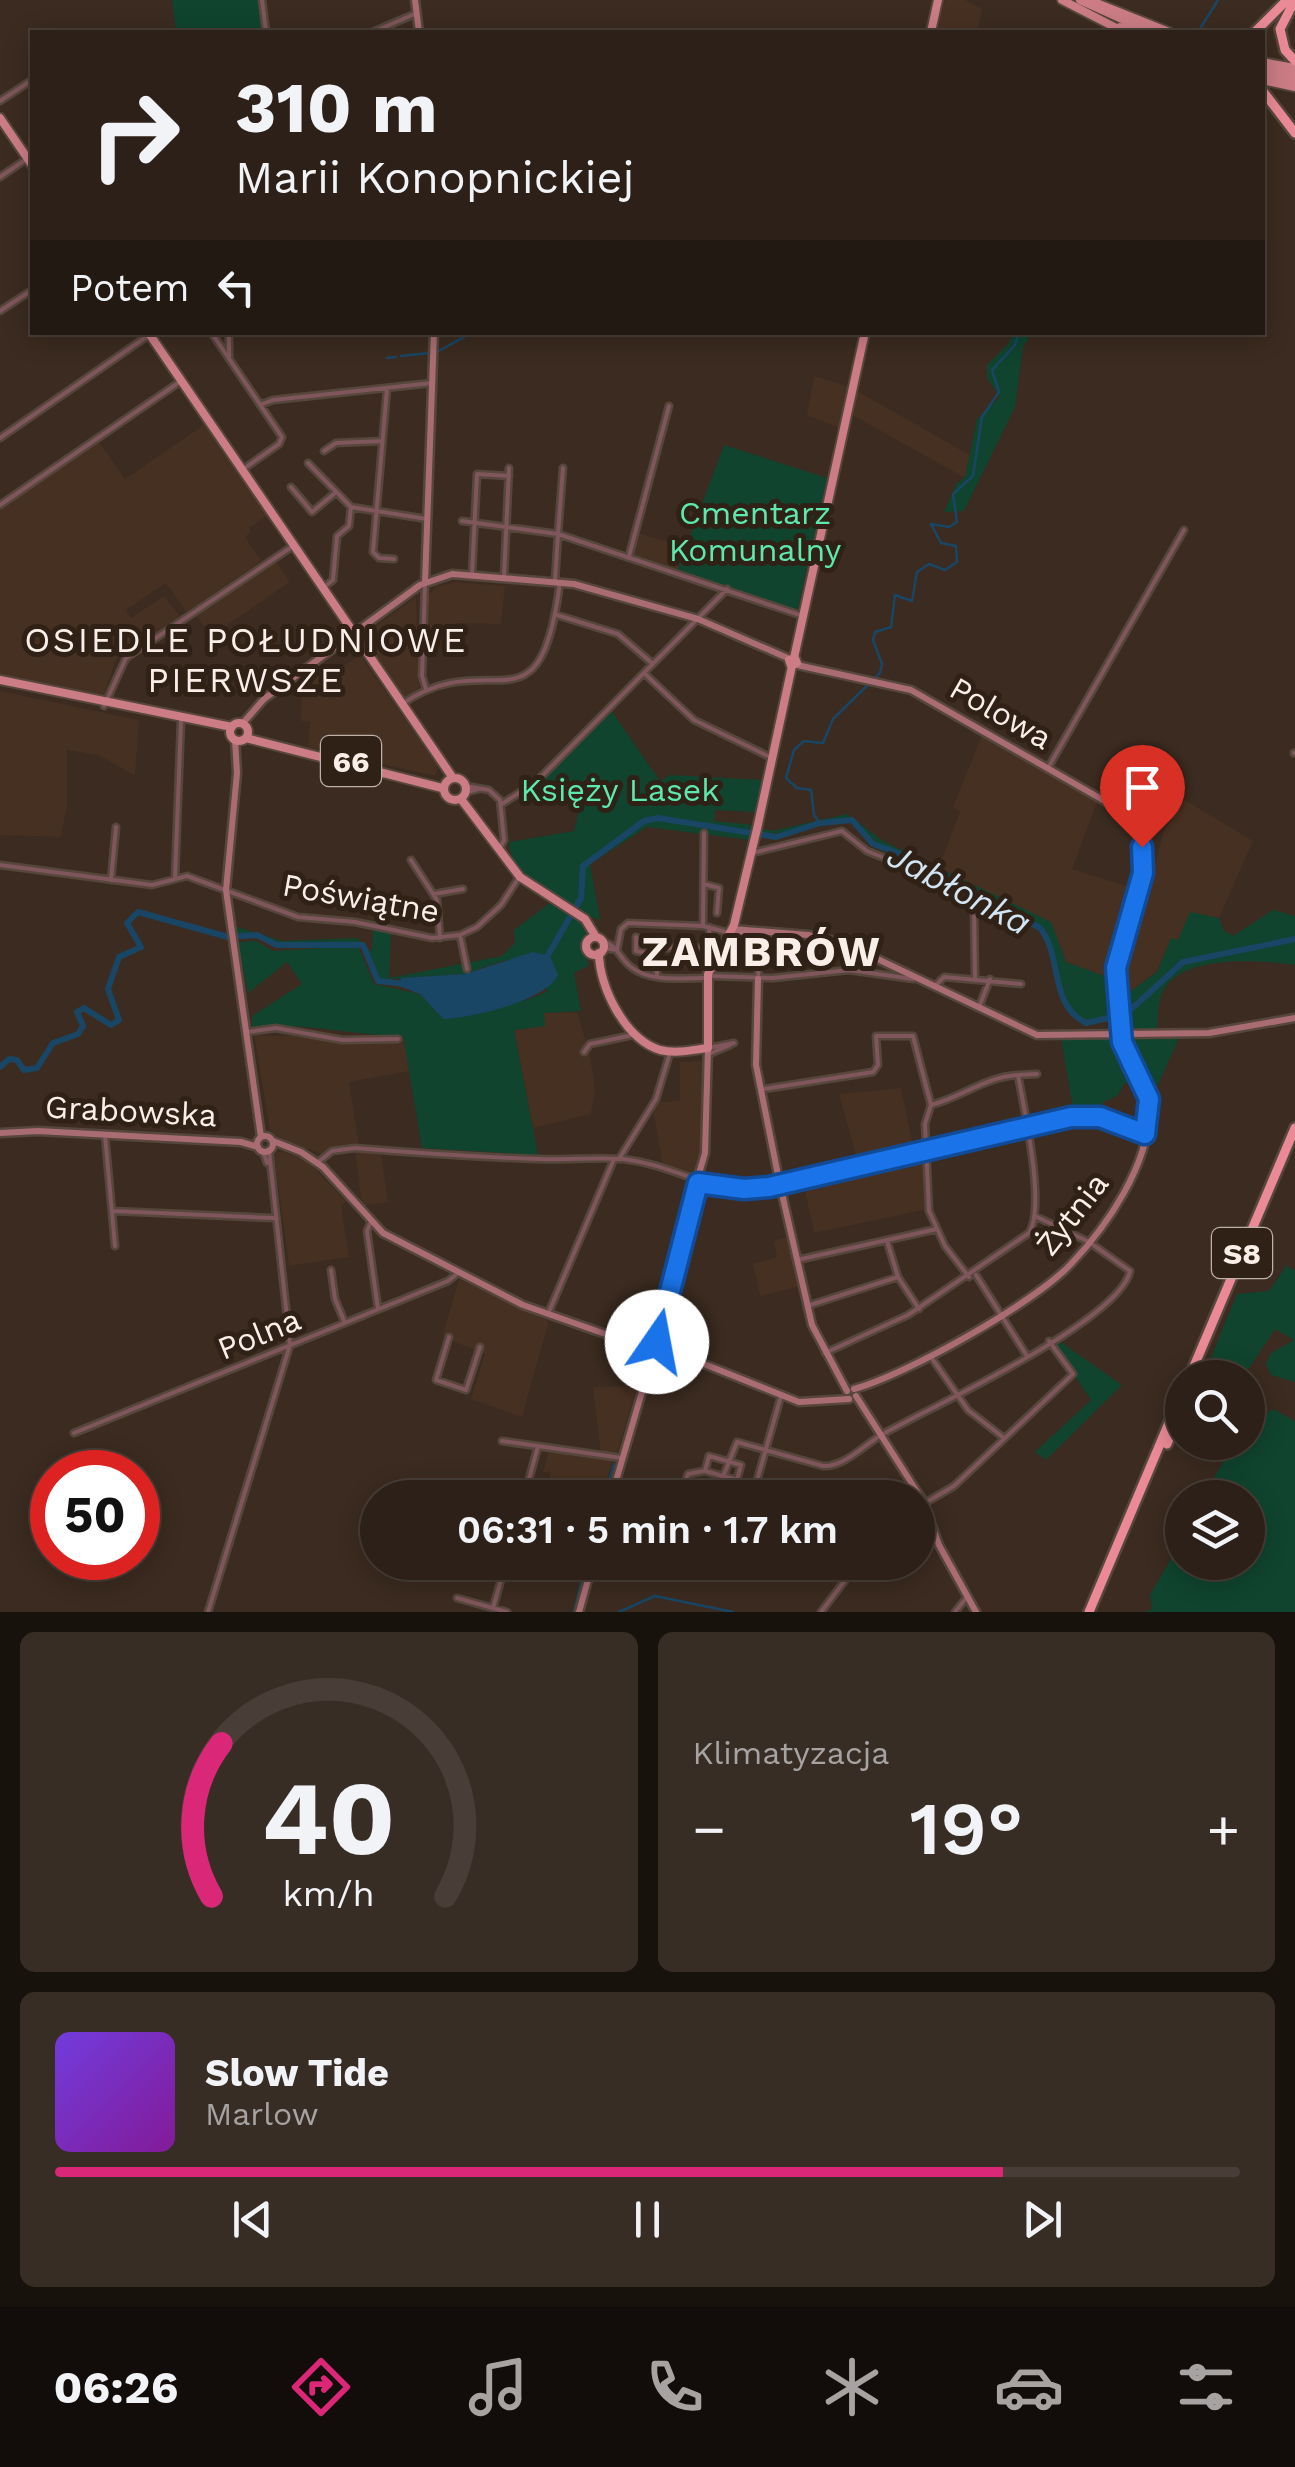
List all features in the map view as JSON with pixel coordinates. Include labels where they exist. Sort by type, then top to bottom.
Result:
[{"type":"highway","points":[[1258,30],[1287,0]]},
{"type":"highway","points":[[1295,0],[1284,14],[1280,29],[1295,74]]},
{"type":"highway","points":[[1265,94],[1295,132]]},
{"type":"highway","name":"S8","points":[[1199,1360],[1295,1128]]},
{"type":"highway","name":"S8","points":[[1200,1360],[1295,1144]]},
{"type":"highway","points":[[1092,1612],[1165,1434]]},
{"type":"highway","points":[[1092,1612],[1165,1447]]},
{"type":"main road","points":[[931,30],[938,0]]},
{"type":"main road","points":[[1062,0],[1120,30]]},
{"type":"main road","points":[[1080,0],[1147,30]]},
{"type":"main road","points":[[1088,0],[1164,30]]},
{"type":"main road","points":[[1088,14],[1129,30]]},
{"type":"main road","points":[[1265,71],[1295,74]]},
{"type":"main road","points":[[1265,71],[1295,74]]},
{"type":"main road","points":[[0,118],[30,162]]},
{"type":"main road","points":[[150,335],[429,744],[446,782],[465,793],[521,876],[588,922],[597,945],[603,995],[649,1048],[669,1056],[710,1051]]},
{"type":"main road","points":[[710,1051],[707,977],[733,931],[744,887],[864,335]]},
{"type":"main road","name":"66","points":[[0,682],[240,732],[446,782]]},
{"type":"main road","points":[[446,782],[465,793]]},
{"type":"main road","points":[[710,1051],[706,987],[712,965],[733,931]]},
{"type":"main road","points":[[635,1033],[664,1051],[710,1051]]},
{"type":"street","points":[[262,0],[266,30]]},
{"type":"street","points":[[415,0],[418,30]]},
{"type":"street","points":[[379,30],[417,13]]},
{"type":"street","points":[[0,102],[30,81]]},
{"type":"street","points":[[0,177],[30,162]]},
{"type":"street","points":[[0,311],[30,291]]},
{"type":"street","points":[[0,438],[148,335]]},
{"type":"street","points":[[213,335],[281,441],[242,470]]},
{"type":"street","points":[[228,358],[229,335]]},
{"type":"street","points":[[426,688],[422,676],[434,335]]},
{"type":"street","points":[[0,504],[181,381]]},
{"type":"street","points":[[260,406],[273,400],[432,383]]},
{"type":"street","points":[[386,389],[372,552],[379,558],[394,559]]},
{"type":"street","points":[[628,557],[669,406]]},
{"type":"street","points":[[324,451],[336,443],[382,442]]},
{"type":"street","points":[[308,463],[351,507],[428,519]]},
{"type":"street","points":[[504,577],[509,468]]},
{"type":"street","points":[[402,704],[440,682],[505,681],[526,674],[548,652],[556,614],[562,468]]},
{"type":"street","points":[[472,574],[477,474],[509,476]]},
{"type":"street","points":[[291,487],[312,512],[335,493]]},
{"type":"street","points":[[322,589],[334,580],[338,536],[349,526],[351,507]]},
{"type":"street","points":[[462,522],[507,524],[558,534],[804,616]]},
{"type":"street","points":[[1048,768],[1184,530]]},
{"type":"street","points":[[104,705],[126,658],[293,546]]},
{"type":"street","name":"Polowa","points":[[425,582],[447,575],[472,574],[558,581],[698,619],[793,662],[911,690],[1120,811],[1142,847],[1143,873],[1117,956],[1120,1035]]},
{"type":"street","points":[[208,1612],[290,1345],[265,1144],[226,890],[240,732],[258,704],[425,582]]},
{"type":"street","points":[[502,804],[537,781],[727,590]]},
{"type":"street","points":[[556,614],[618,634],[653,664]]},
{"type":"street","points":[[644,673],[694,720],[772,759]]},
{"type":"street","points":[[175,878],[181,721]]},
{"type":"street","points":[[465,793],[480,788],[493,793],[502,804],[500,849]]},
{"type":"street","points":[[112,880],[116,827]]},
{"type":"street","points":[[752,853],[842,831],[867,851],[905,866],[974,908],[974,978]]},
{"type":"street","points":[[704,833],[706,926],[712,965]]},
{"type":"street","points":[[411,860],[434,894],[440,938]]},
{"type":"street","name":"Poświątne","points":[[0,865],[152,886],[187,876],[298,917],[440,938],[460,935],[490,917],[521,876]]},
{"type":"street","points":[[704,884],[718,888],[717,913]]},
{"type":"street","points":[[434,894],[463,889]]},
{"type":"street","points":[[617,950],[623,926],[706,926],[758,935],[828,938],[894,964],[1037,1035],[1209,1033],[1295,1018]]},
{"type":"street","points":[[460,935],[467,969]]},
{"type":"street","points":[[758,935],[755,1050],[760,1090],[808,1306],[825,1353],[909,1480]]},
{"type":"street","points":[[657,977],[656,955],[636,952],[636,938],[658,948],[708,948]]},
{"type":"street","points":[[597,945],[617,950],[633,969],[657,977],[758,978],[849,970],[928,981]]},
{"type":"street","points":[[886,974],[894,964]]},
{"type":"street","points":[[936,985],[942,978],[1021,984]]},
{"type":"street","points":[[978,1009],[990,979]]},
{"type":"street","points":[[247,1032],[276,1028],[342,1040],[398,1039]]},
{"type":"street","points":[[584,1052],[590,1044],[625,1040],[635,1033]]},
{"type":"street","name":"Żytnia","points":[[782,1396],[810,1404],[831,1402],[931,1357],[1059,1274],[1089,1242],[1130,1182],[1145,1134],[1149,1099],[1120,1035]]},
{"type":"street","points":[[760,1090],[873,1072],[878,1065],[876,1036],[914,1036],[931,1104],[925,1124],[928,1204],[937,1229],[1027,1356]]},
{"type":"street","points":[[616,1480],[698,1183],[710,1116],[710,1051]]},
{"type":"street","points":[[548,1314],[616,1159],[651,1110],[669,1056]]},
{"type":"street","points":[[931,1104],[967,1095],[992,1077],[1037,1074]]},
{"type":"street","points":[[825,1353],[919,1309],[1028,1234],[1035,1216],[1028,1127],[1018,1076]]},
{"type":"street","points":[[317,1162],[332,1151],[355,1148],[532,1159],[616,1159],[642,1162],[698,1183],[744,1189],[1090,1116],[1145,1134]]},
{"type":"street","name":"Grabowska","points":[[0,1134],[104,1134],[265,1144]]},
{"type":"street","points":[[104,1134],[115,1246]]},
{"type":"street","points":[[265,1144],[287,1147],[317,1162],[370,1224],[458,1272],[548,1314],[652,1347],[782,1396],[757,1480]]},
{"type":"street","points":[[113,1210],[275,1218]]},
{"type":"street","points":[[723,1477],[736,1442],[830,1467],[880,1436],[958,1398],[1098,1310],[1131,1274],[1089,1242],[1035,1216]]},
{"type":"street","points":[[370,1224],[366,1231],[378,1309]]},
{"type":"street","points":[[797,1260],[937,1229]]},
{"type":"street","points":[[886,1240],[898,1276],[919,1309]]},
{"type":"street","points":[[332,1270],[335,1299],[346,1323]]},
{"type":"street","name":"Polna","points":[[74,1434],[448,1281],[458,1272]]},
{"type":"street","points":[[808,1306],[898,1276]]},
{"type":"street","points":[[449,1336],[436,1380],[466,1390],[480,1347]]},
{"type":"street","points":[[935,1498],[948,1491],[1073,1374],[1049,1342]]},
{"type":"street","points":[[931,1357],[958,1398],[1004,1438]]},
{"type":"street","points":[[502,1441],[622,1458]]},
{"type":"street","points":[[527,1480],[538,1446]]},
{"type":"street","points":[[686,1480],[688,1474],[705,1472],[737,1480],[741,1465],[709,1456],[705,1472]]},
{"type":"street","points":[[935,1534],[976,1612]]},
{"type":"street","points":[[493,1608],[501,1580]]},
{"type":"street","points":[[579,1611],[588,1580]]},
{"type":"street","points":[[821,1612],[845,1580]]},
{"type":"street","points":[[956,1612],[967,1597]]},
{"type":"street","points":[[457,1598],[507,1612]]},
{"type":"shaded area","points":[[945,0],[965,0],[982,9],[977,30],[938,30]]},
{"type":"shaded area","points":[[814,376],[850,387],[841,429],[807,415]]},
{"type":"shaded area","points":[[857,391],[970,455],[965,478],[852,415]]},
{"type":"shaded area","points":[[207,423],[268,515],[249,528],[251,532],[245,537],[261,561],[186,612],[166,583],[126,610],[131,618],[164,596],[180,616],[116,659],[104,696],[0,674],[0,508],[98,441],[125,479]]},
{"type":"shaded area","points":[[637,533],[686,547],[677,571],[632,555]]},
{"type":"shaded area","points":[[276,561],[290,582],[211,636],[196,615]]},
{"type":"shaded area","points":[[456,582],[505,586],[501,624],[455,623],[453,643],[427,642],[429,596],[435,587]]},
{"type":"shaded area","points":[[416,597],[419,688],[403,698],[363,635]]},
{"type":"shaded area","points":[[360,655],[438,767],[435,776],[308,747],[310,722],[301,721],[302,679],[322,664],[330,675]]},
{"type":"shaded area","points":[[0,691],[139,720],[135,776],[99,755],[67,750],[67,806],[61,837],[0,835]]},
{"type":"shaded area","points":[[982,735],[1097,802],[1072,869],[1137,889],[1115,956],[1113,979],[1066,962],[1051,922],[951,876],[939,866],[960,812],[953,807]]},
{"type":"shaded area","points":[[1185,800],[1253,841],[1219,918],[1190,913],[1178,941],[1171,939],[1157,971],[1120,999],[1123,956],[1147,870],[1153,872],[1164,830]]},
{"type":"shaded area","points":[[577,1012],[595,1089],[591,1114],[533,1128],[514,1030],[544,1026],[543,1013]]},
{"type":"shaded area","points":[[302,1028],[352,1036],[403,1036],[410,1071],[349,1082],[359,1145],[345,1144],[322,1154],[283,1140],[270,1130],[254,1035],[304,1036]]},
{"type":"shaded area","points":[[704,1061],[701,1153],[697,1172],[688,1176],[663,1167],[653,1110],[657,1102],[680,1101],[680,1062]]},
{"type":"shaded area","points":[[901,1088],[914,1150],[858,1163],[839,1094]]},
{"type":"shaded area","points":[[280,1151],[307,1160],[346,1202],[341,1206],[349,1257],[289,1266],[274,1155]]},
{"type":"shaded area","points":[[355,1151],[381,1153],[388,1202],[362,1206]]},
{"type":"shaded area","points":[[908,1157],[927,1160],[928,1209],[814,1233],[803,1182]]},
{"type":"shaded area","points":[[788,1237],[801,1286],[760,1296],[753,1264],[777,1257],[774,1241]]},
{"type":"shaded area","points":[[459,1279],[549,1321],[522,1417],[471,1399],[485,1354],[442,1337]]},
{"type":"shaded area","points":[[637,1386],[617,1453],[601,1454],[593,1387]]},
{"type":"shaded area","points":[[549,1451],[613,1459],[607,1480],[549,1480],[551,1473],[543,1472]]},
{"type":"green space","points":[[172,0],[261,0],[265,30],[176,30]]},
{"type":"green space","points":[[1012,335],[1031,335],[1023,347],[1015,407],[964,511],[944,512],[957,483],[965,477],[977,419],[1000,397],[987,378],[987,365]]},
{"type":"green space","name":"Cmentarz Komunalny","points":[[724,445],[827,478],[797,612],[677,571]]},
{"type":"green space","name":"Księży Lasek","points":[[610,709],[660,781],[670,775],[763,780],[755,812],[715,810],[714,821],[753,825],[750,840],[647,827],[590,864],[600,920],[558,900],[530,880],[512,856],[509,842],[574,831],[585,783],[543,783],[543,779]]},
{"type":"green space","points":[[847,814],[883,841],[1051,922],[1066,962],[1113,979],[1116,1015],[1096,1022],[1082,1019],[1072,1010],[1045,929],[950,881],[916,858],[877,843],[853,820],[759,834],[761,828],[772,831]]},
{"type":"green space","points":[[550,903],[578,919],[586,932],[581,948],[589,965],[574,973],[581,1011],[544,1013],[545,1026],[514,1030],[538,1155],[422,1148],[403,1036],[288,1026],[252,1027],[252,1016],[302,984],[287,962],[248,993],[238,942],[256,941],[273,951],[358,946],[374,984],[420,994],[443,1019],[530,999],[548,991],[506,960],[464,974],[379,980],[361,942],[278,942],[259,934],[234,933],[234,926],[282,941],[357,938],[372,952],[373,929],[391,933],[389,978],[502,956],[515,943],[514,930]]},
{"type":"green space","points":[[1273,910],[1295,916],[1295,965],[1246,961],[1192,969],[1178,975],[1164,990],[1157,1031],[1122,1030],[1120,999],[1157,972],[1171,938],[1178,940],[1190,912],[1219,918],[1223,930],[1233,936]]},
{"type":"green space","points":[[1129,1037],[1179,1038],[1152,1098],[1127,1047]]},
{"type":"green space","points":[[1117,1038],[1137,1079],[1125,1083],[1117,1096],[1103,1102],[1099,1114],[1074,1114],[1061,1039]]},
{"type":"green space","points":[[1286,1266],[1295,1270],[1295,1382],[1271,1375],[1266,1364],[1271,1353],[1294,1340],[1275,1329],[1254,1360],[1210,1360],[1237,1294],[1269,1291]]},
{"type":"green space","points":[[1056,1339],[1122,1385],[1046,1460],[1035,1452],[1091,1400],[1054,1346]]},
{"type":"green space","points":[[1273,1409],[1295,1421],[1295,1612],[1145,1612],[1152,1609],[1150,1595],[1165,1569],[1165,1580],[1265,1580],[1265,1480],[1212,1480],[1225,1460],[1265,1460],[1265,1415]]},
{"type":"water","points":[[533,952],[550,956],[558,975],[539,993],[489,1011],[443,1019],[420,994],[399,986],[401,978],[465,974]]},
{"type":"waterway","points":[[1199,30],[1218,0]]},
{"type":"waterway","points":[[437,352],[468,335]]},
{"type":"waterway","points":[[820,823],[814,815],[811,790],[797,788],[786,778],[794,750],[804,741],[823,743],[833,719],[880,673],[882,664],[873,640],[875,632],[891,627],[895,595],[912,601],[917,572],[929,564],[945,570],[957,562],[956,546],[941,543],[931,524],[949,527],[957,522],[953,494],[973,476],[982,417],[999,392],[992,370],[1015,345],[1018,335]]},
{"type":"waterway","points":[[401,356],[429,353]]},
{"type":"waterway","points":[[387,358],[396,357]]},
{"type":"waterway","name":"Jabłonka","points":[[544,962],[581,898],[583,866],[644,821],[658,818],[776,837],[820,823],[852,820],[873,844],[914,859],[1040,928],[1052,952],[1066,1004],[1086,1023],[1126,1014],[1183,962],[1295,939]]},
{"type":"waterway","name":"Jabłonka","points":[[0,1067],[9,1059],[17,1060],[24,1070],[37,1068],[53,1043],[78,1034],[83,1026],[77,1012],[84,1008],[111,1025],[119,1020],[108,989],[119,957],[141,947],[127,923],[138,912],[228,937],[257,935],[277,945],[363,945],[378,981],[405,984]]},
{"type":"waterway","points":[[1099,1039],[1112,1039]]},
{"type":"waterway","points":[[609,1480],[614,1464]]},
{"type":"waterway","points":[[574,1612],[582,1580]]},
{"type":"waterway","points":[[619,1612],[655,1596],[733,1612]]},
{"type":"district","name":"OSIEDLE POŁUDNIOWE PIERWSZE","points":[[246,660]]},
{"type":"district","name":"ZAMBRÓW","points":[[762,951]]},
{"type":"route","points":[[657,1342],[698,1183],[744,1189],[769,1187],[1071,1117],[1100,1117],[1145,1134],[1149,1099],[1122,1042],[1116,968],[1119,946],[1143,873],[1142,847]]}]
